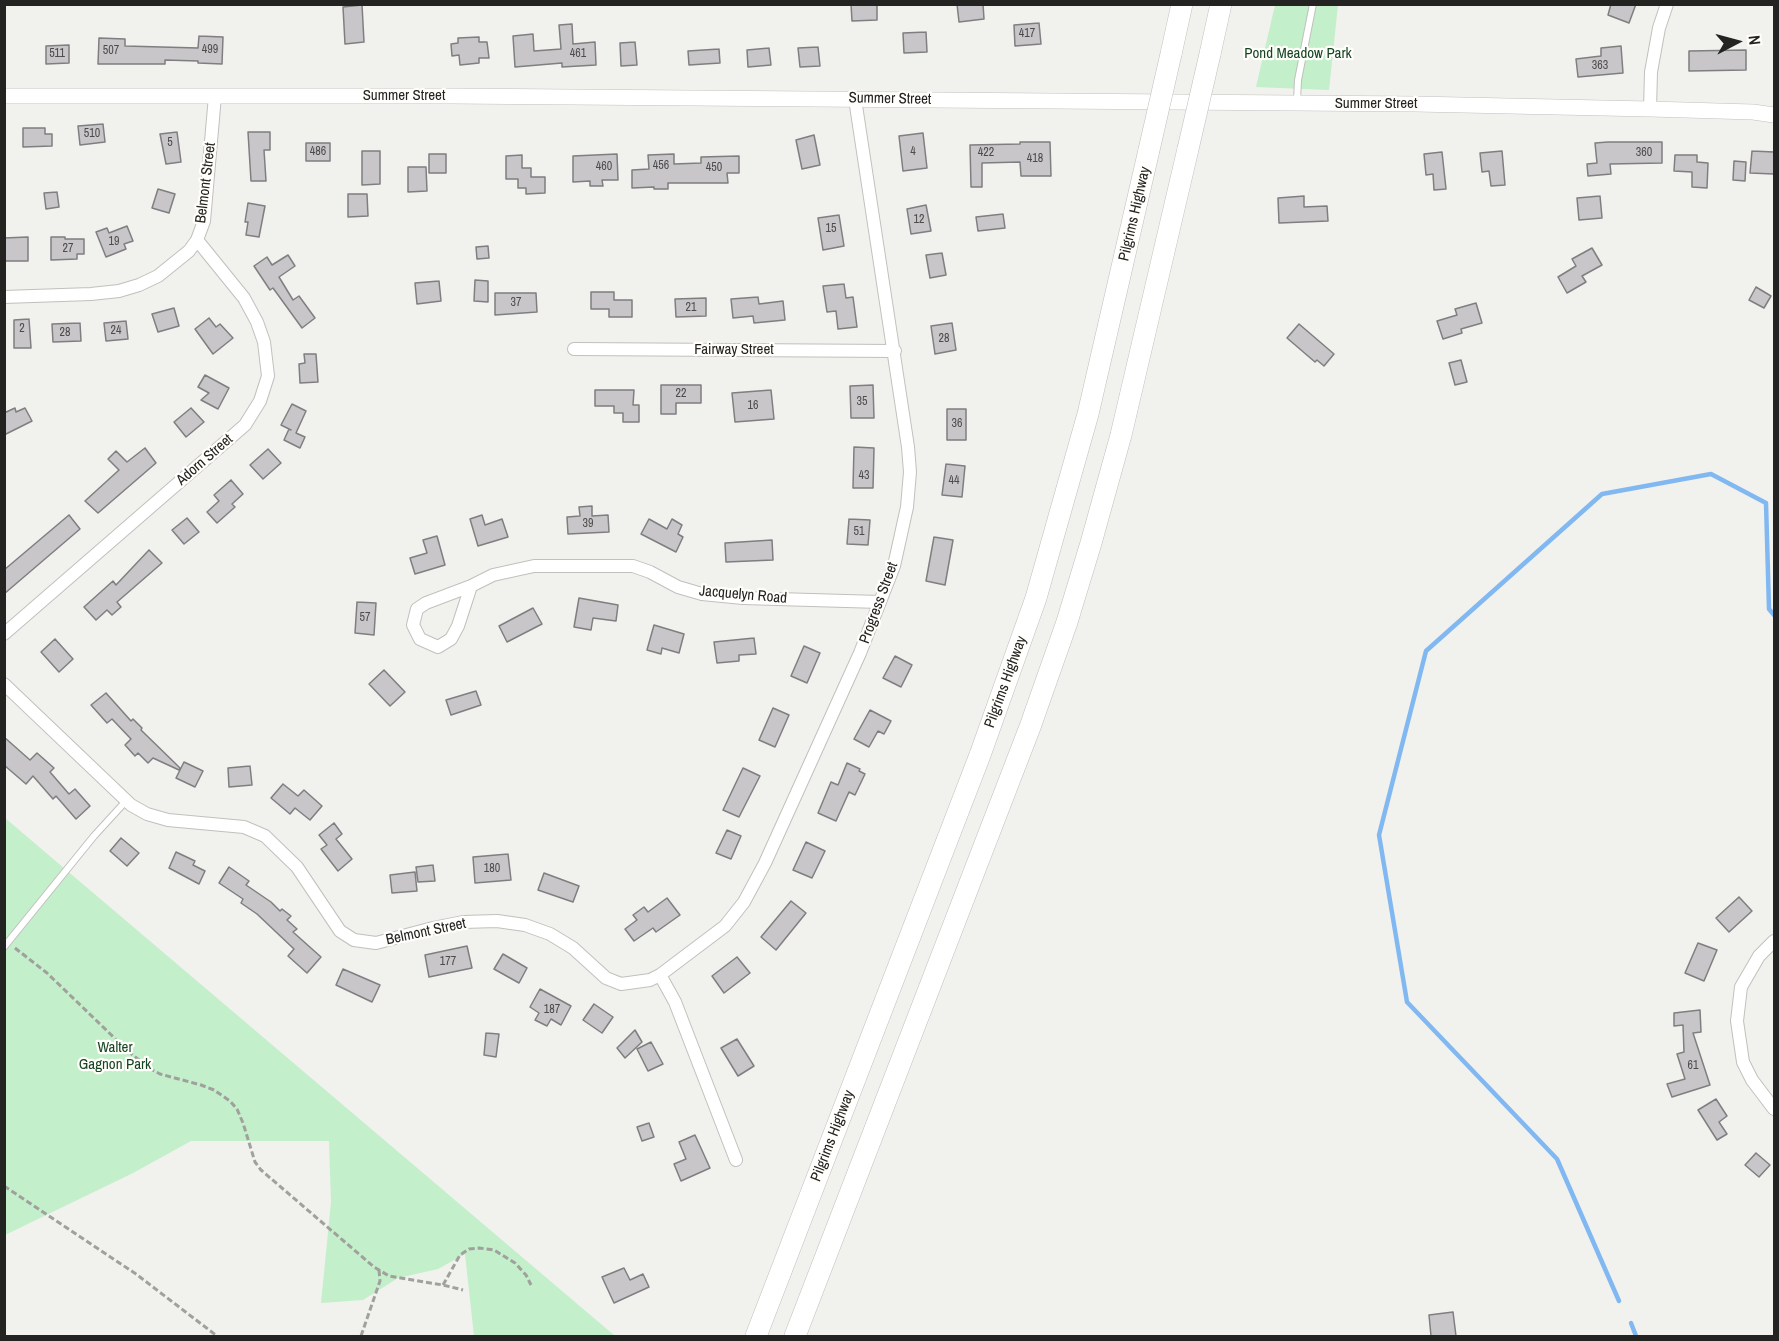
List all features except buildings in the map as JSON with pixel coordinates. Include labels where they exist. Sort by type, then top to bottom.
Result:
[{"type":"highway","name":"Pilgrims Highway","points":[[756,1336],[976,766],[1030,616],[1084,431],[1182,4]]},
{"type":"highway","points":[[795,1336],[1030,727],[1064,630],[1116,454],[1221,4]]},
{"type":"street","points":[[1650,108],[1652,72],[1659,28],[1667,4]]},
{"type":"street","name":"Summer Street","points":[[4,96],[855,99],[1415,104],[1650,108],[1753,112],[1774,115]]},
{"type":"street","name":"Belmont Street","points":[[4,297],[92,294],[129,288],[158,276],[189,251],[197,240],[204,221],[215,96]]},
{"type":"street","name":"Progress Street","points":[[660,975],[725,926],[744,902],[765,863],[827,727],[860,653],[894,567],[907,507],[910,472],[895,351],[855,99]]},
{"type":"street","points":[[1753,112],[1774,109]]},
{"type":"street","name":"Adorn Street","points":[[4,634],[245,425],[260,401],[268,376],[264,342],[257,322],[244,298],[197,240]]},
{"type":"street","name":"Fairway Street","points":[[574,349],[895,351]]},
{"type":"street","name":"Jacquelyn Road","points":[[471,586],[458,626],[451,639],[438,646],[420,639],[413,625],[417,609],[426,603],[493,575],[534,566],[633,566],[678,587],[702,594],[880,602]]},
{"type":"street","name":"Belmont Street","points":[[4,684],[126,801],[147,814],[168,820],[244,827],[265,836],[297,867],[340,931],[354,940],[376,943],[453,924],[497,921],[525,925],[550,934],[573,948],[606,978],[621,984],[650,980],[660,975]]},
{"type":"street","points":[[1774,941],[1759,956],[1741,987],[1737,1022],[1743,1062],[1752,1080],[1774,1109]]},
{"type":"street","points":[[660,975],[675,1002],[736,1160]]},
{"type":"lane","points":[[1297,104],[1298,80],[1313,4]]},
{"type":"lane","points":[[7,944],[126,801]]},
{"type":"path","points":[[7,944],[47,973],[129,1052],[149,1068],[160,1074],[208,1088],[230,1101],[237,1109],[255,1162],[261,1170],[379,1270],[389,1276],[463,1290]]},
{"type":"path","points":[[4,1186],[136,1274],[217,1336]]},
{"type":"path","points":[[443,1285],[460,1255],[469,1249],[479,1248],[494,1250],[515,1263],[526,1275],[531,1285]]},
{"type":"path","points":[[361,1336],[380,1281],[379,1270]]},
{"type":"green space","name":"Pond Meadow Park","points":[[1275,5],[1338,5],[1329,90],[1256,87]]},
{"type":"green space","name":"Walter Gagnon Park","points":[[5,818],[615,1336],[474,1336],[465,1254],[438,1269],[398,1278],[363,1300],[321,1303],[331,1202],[329,1141],[191,1141],[133,1173],[5,1235]]},
{"type":"waterway","points":[[1619,1301],[1557,1159],[1407,1002],[1379,835],[1426,651],[1602,494],[1711,474],[1766,503],[1769,609],[1774,615]]},
{"type":"waterway","points":[[1631,1323],[1636,1336]]}]
